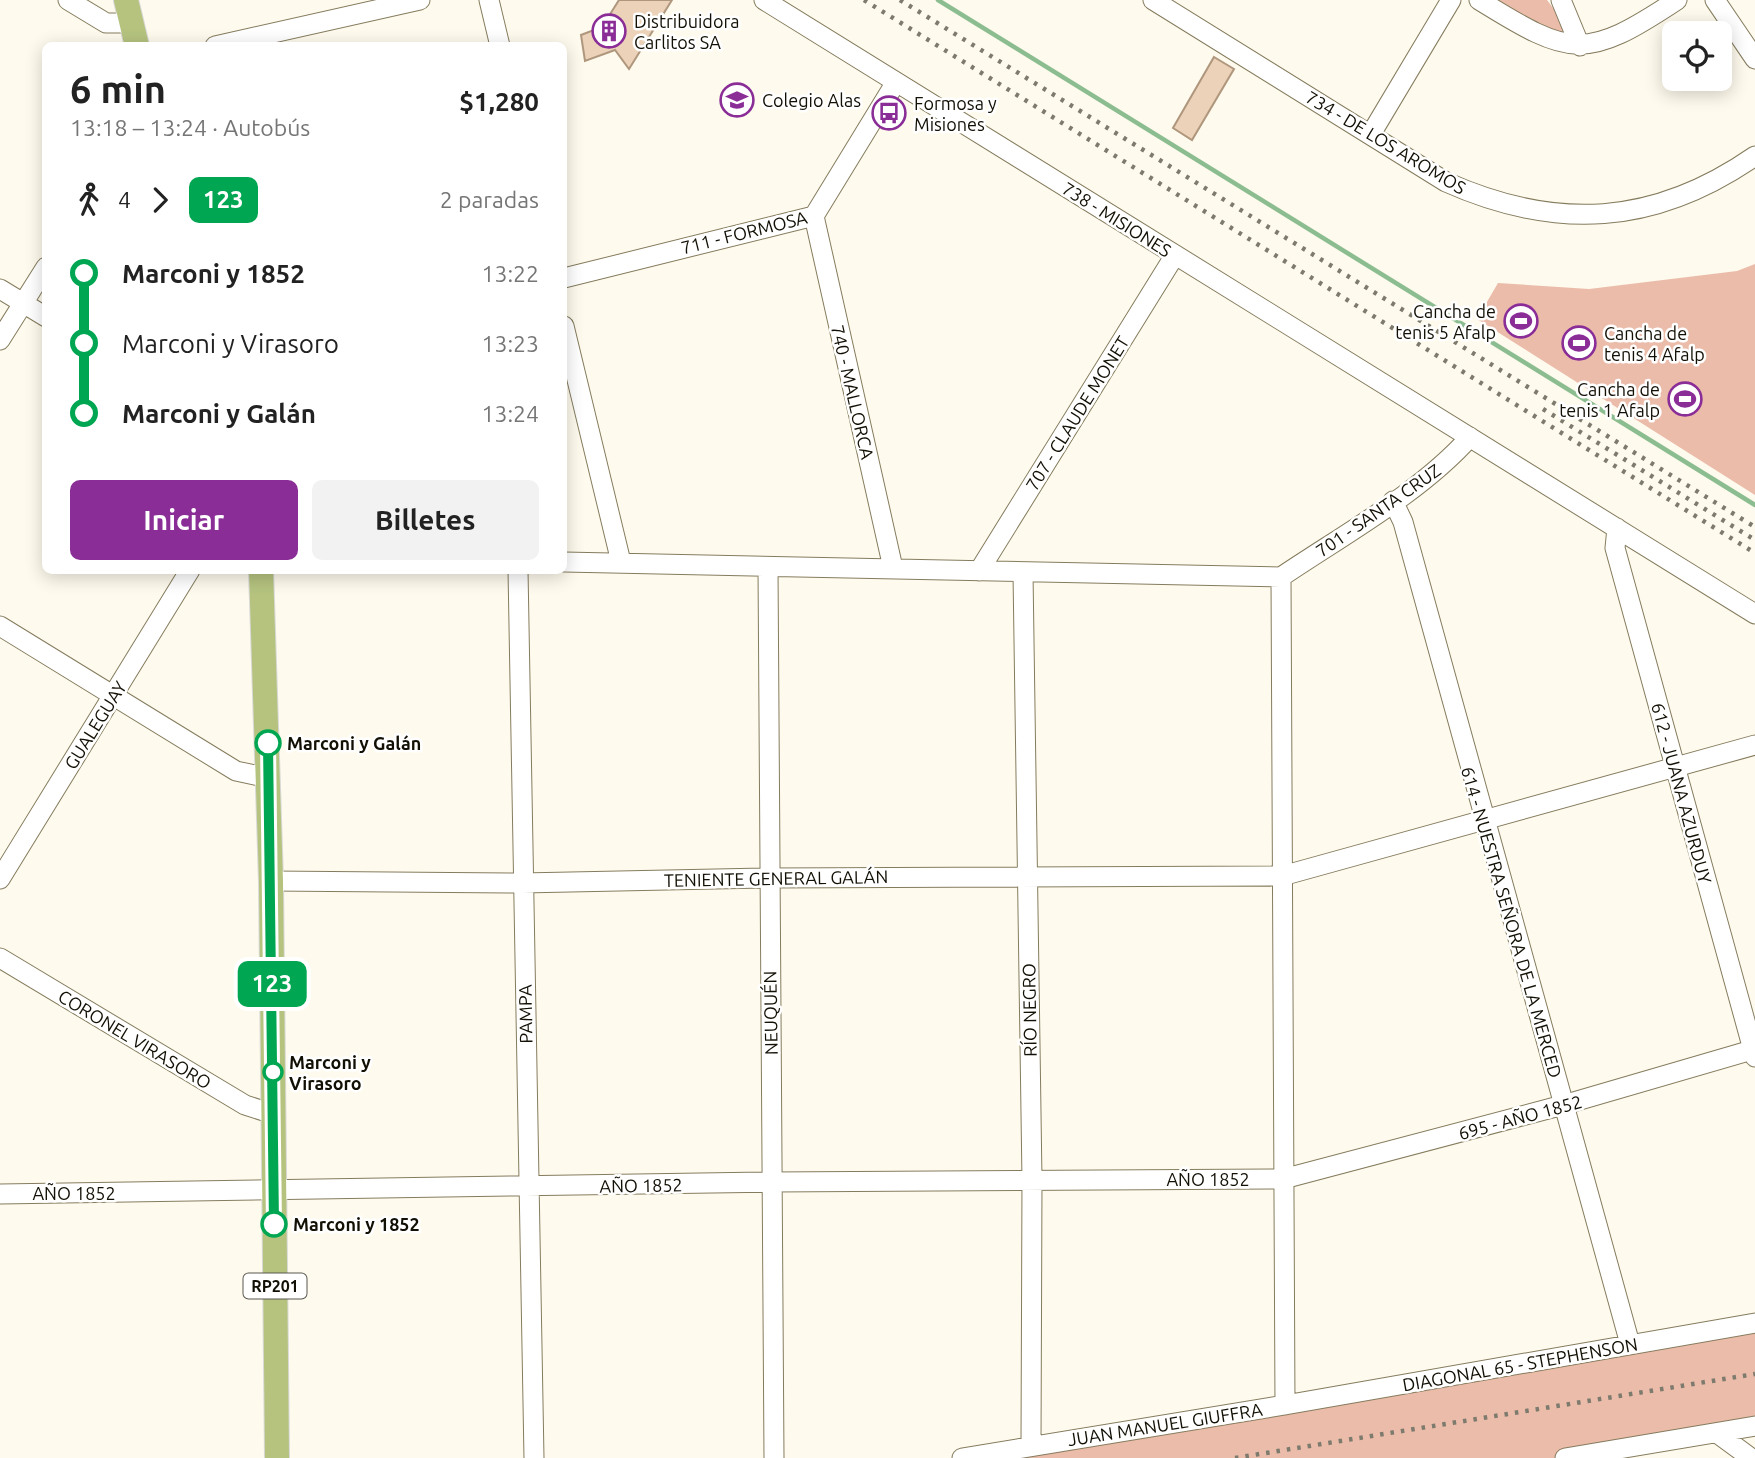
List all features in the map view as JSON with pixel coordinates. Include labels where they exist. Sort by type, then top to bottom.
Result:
[{"type":"main road","name":"RP201","points":[[261,574],[271,881],[277,1458]]},
{"type":"street","points":[[68,0],[106,23],[132,23]]},
{"type":"street","points":[[233,42],[420,0]]},
{"type":"street","points":[[489,0],[499,42]]},
{"type":"street","name":"738 - MISIONES","points":[[764,0],[1755,614]]},
{"type":"street","name":"734 - DE LOS AROMOS","points":[[1153,0],[1446,182],[1484,199],[1512,207],[1570,215],[1628,211],[1677,198],[1710,184],[1755,156]]},
{"type":"street","points":[[1371,134],[1451,0]]},
{"type":"street","points":[[1479,0],[1544,38],[1580,46],[1623,34],[1677,0]]},
{"type":"street","points":[[1561,0],[1580,46]]},
{"type":"street","points":[[1715,0],[1755,59]]},
{"type":"street","name":"711 - FORMOSA","points":[[567,277],[814,216],[896,82]]},
{"type":"street","name":"740 - MALLORCA","points":[[814,216],[893,568]]},
{"type":"street","name":"707 - CLAUDE MONET","points":[[979,571],[1175,256]]},
{"type":"street","points":[[0,340],[42,273]]},
{"type":"street","points":[[0,289],[42,315]]},
{"type":"street","points":[[567,338],[621,562]]},
{"type":"street","name":"701 - SANTA CRUZ","points":[[1282,577],[1453,457],[1470,437]]},
{"type":"street","name":"614 - NUESTRA SEÑORA DE LA MERCED","points":[[1393,501],[1403,522],[1483,820],[1630,1344]]},
{"type":"street","name":"612 - JUANA AZURDUY","points":[[1617,528],[1615,548],[1754,1052]]},
{"type":"street","points":[[567,562],[1282,577],[1285,1405]]},
{"type":"street","name":"NEUQUÉN","points":[[768,568],[774,1458]]},
{"type":"street","name":"RÍO NEGRO","points":[[1023,573],[1032,1180],[1031,1446]]},
{"type":"street","name":"GUALEGUAY","points":[[0,879],[188,574]]},
{"type":"street","name":"PAMPA","points":[[518,574],[534,1458]]},
{"type":"street","points":[[0,626],[236,771],[268,778]]},
{"type":"street","name":"TENIENTE GENERAL GALÁN","points":[[271,881],[522,883],[769,878],[1282,876],[1755,745]]},
{"type":"street","name":"CORONEL VIRASORO","points":[[0,958],[245,1105],[273,1114]]},
{"type":"street","name":"695 - AÑO 1852","points":[[1283,1179],[1754,1052]]},
{"type":"street","name":"AÑO 1852","points":[[0,1194],[772,1182],[1283,1179]]},
{"type":"street","name":"DIAGONAL 65 - STEPHENSON","points":[[1285,1405],[1755,1323]]},
{"type":"street","name":"JUAN MANUEL GIUFFRA","points":[[962,1458],[1285,1405]]},
{"type":"street","points":[[1565,1458],[1755,1426]]},
{"type":"street","points":[[1717,1433],[1751,1458]]},
{"type":"shaded area","points":[[1497,0],[1547,0],[1562,22],[1561,35],[1554,36]]},
{"type":"shaded area","points":[[1755,264],[1755,495],[1477,319],[1498,283],[1589,289],[1737,271]]},
{"type":"shaded area","points":[[1755,1323],[1755,1426],[1565,1458],[962,1458]]},
{"type":"building","points":[[619,0],[672,0],[629,69],[615,50],[585,61],[581,35],[602,27]]},
{"type":"building","points":[[1214,57],[1234,69],[1192,140],[1173,128]]},
{"type":"waterway","points":[[938,0],[1755,505]]},
{"type":"railway","points":[[864,0],[1755,553]]},
{"type":"railway","points":[[900,0],[1755,527]]},
{"type":"railway","points":[[1543,409],[1755,540]]},
{"type":"railway","points":[[1235,1458],[1755,1374]]},
{"type":"bus line","name":"123","points":[[268,743],[274,1224]]},
{"type":"place","name":"Distribuidora Carlitos SA","points":[[609,31]]},
{"type":"place","name":"Colegio Alas","points":[[737,100]]},
{"type":"place","name":"Formosa y Misiones","points":[[889,113]]},
{"type":"place","name":"Cancha de tenis 5 Afalp","points":[[1521,321]]},
{"type":"place","name":"Cancha de tenis 4 Afalp","points":[[1579,343]]},
{"type":"place","name":"Cancha de tenis 1 Afalp","points":[[1685,399]]},
{"type":"place","name":"Marconi y Galán","points":[[268,743]]},
{"type":"place","name":"Marconi y Virasoro","points":[[273,1072]]},
{"type":"place","name":"Marconi y 1852","points":[[274,1224]]}]
